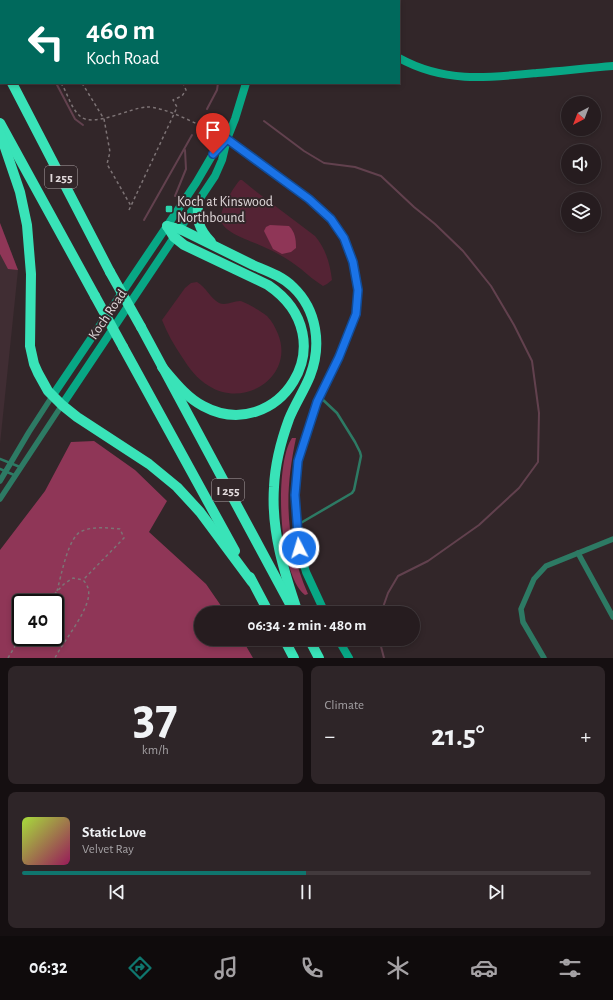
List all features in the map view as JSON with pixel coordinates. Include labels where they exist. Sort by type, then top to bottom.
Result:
[{"type":"highway","name":"I 255","points":[[13,84],[110,272],[240,510],[290,606]]},
{"type":"highway","name":"I 255","points":[[0,123],[265,606]]},
{"type":"highway","points":[[0,133],[20,192],[27,225],[31,274],[30,334],[32,356],[38,373],[48,391],[77,417],[149,464],[177,487],[200,512],[252,582]]},
{"type":"highway","points":[[198,202],[198,225],[213,245]]},
{"type":"highway","points":[[166,226],[177,233],[213,245],[282,279],[300,294],[307,305],[315,328],[317,349],[314,362],[310,376],[292,414],[282,440],[274,486],[274,517],[278,545],[285,575],[296,606]]},
{"type":"highway","points":[[162,367],[186,394],[204,407],[222,414],[241,414],[261,410],[287,391],[298,374],[304,354],[303,330],[299,320],[286,300],[279,293],[268,286],[184,245],[177,233]]},
{"type":"highway","points":[[288,646],[294,658]]},
{"type":"highway","points":[[313,646],[319,658]]},
{"type":"street","points":[[400,58],[444,75],[470,78],[505,77],[613,66]]},
{"type":"street","name":"Koch Road","points":[[0,499],[215,176],[222,160],[227,139],[246,84]]},
{"type":"street","points":[[227,139],[309,199],[331,219],[344,238],[353,262],[358,290],[356,314],[339,357],[320,397],[298,461],[295,495],[299,548],[306,572],[322,606]]},
{"type":"street","name":"Koch Road","points":[[0,481],[3,470],[11,463],[53,395],[196,183],[213,154],[227,139]]},
{"type":"street","points":[[544,658],[523,622],[521,609],[534,579],[546,566],[613,539]]},
{"type":"street","points":[[578,552],[613,617]]},
{"type":"street","points":[[342,646],[349,658]]},
{"type":"lane","points":[[297,525],[352,493],[354,490],[361,456],[355,442],[337,413],[320,397]]},
{"type":"lane","points":[[0,459],[21,468]]},
{"type":"lane","points":[[3,470],[15,476]]},
{"type":"path","points":[[62,84],[74,108],[82,118],[90,120],[104,119],[134,109],[147,107],[174,114],[227,139]]},
{"type":"path","points":[[83,84],[104,119],[110,152],[107,164],[131,206]]},
{"type":"path","points":[[129,210],[177,107],[173,100],[182,96],[186,90],[183,84]]},
{"type":"path","points":[[57,591],[71,543],[80,531],[94,528],[120,529],[124,538],[83,580]]},
{"type":"path","points":[[54,594],[73,578],[83,580],[88,587],[89,594],[84,612],[55,658]]},
{"type":"path","points":[[8,658],[15,646]]},
{"type":"shaded area","points":[[240,180],[315,236],[327,257],[332,280],[323,286],[283,257],[269,249],[240,237],[224,226],[221,221],[221,217],[224,206]]},
{"type":"shaded area","points":[[0,223],[18,270],[0,444]]},
{"type":"shaded area","points":[[0,223],[18,270],[8,269],[0,254]]},
{"type":"shaded area","points":[[270,225],[289,226],[295,236],[296,248],[291,252],[282,254],[273,249],[264,231],[266,227]]},
{"type":"shaded area","points":[[197,282],[219,303],[224,304],[240,301],[265,314],[272,322],[278,334],[281,349],[279,363],[273,375],[263,384],[251,391],[237,393],[223,392],[209,386],[197,377],[190,369],[168,334],[162,320],[185,288],[191,283]]},
{"type":"shaded area","points":[[292,438],[296,438],[288,498],[289,517],[295,555],[300,574],[308,594],[305,595],[296,584],[289,566],[284,543],[282,519],[281,494],[283,471],[286,451]]},
{"type":"shaded area","points":[[94,441],[135,470],[167,501],[149,532],[206,584],[221,606],[194,606],[194,646],[246,646],[253,658],[0,658],[0,550],[45,491],[71,442]]},
{"type":"waterway","points":[[57,84],[75,119],[83,125]]},
{"type":"waterway","points":[[207,109],[217,90],[218,84]]},
{"type":"waterway","points":[[264,121],[304,151],[324,163],[355,167],[381,176],[414,207],[435,224],[463,251],[491,286],[514,325],[532,361],[539,413],[538,462],[519,488],[479,525],[428,561],[398,576],[388,593],[383,606]]},
{"type":"waterway","points":[[144,220],[192,135]]},
{"type":"waterway","points":[[175,196],[186,169],[185,150]]},
{"type":"waterway","points":[[381,646],[384,658]]},
{"type":"place","name":"Koch at Kinswood Northbound","points":[[169,209]]},
{"type":"route","points":[[213,154],[227,139],[309,199],[331,219],[344,238],[353,262],[358,290],[356,314],[339,357],[317,402],[298,461],[295,495],[299,548]]}]
